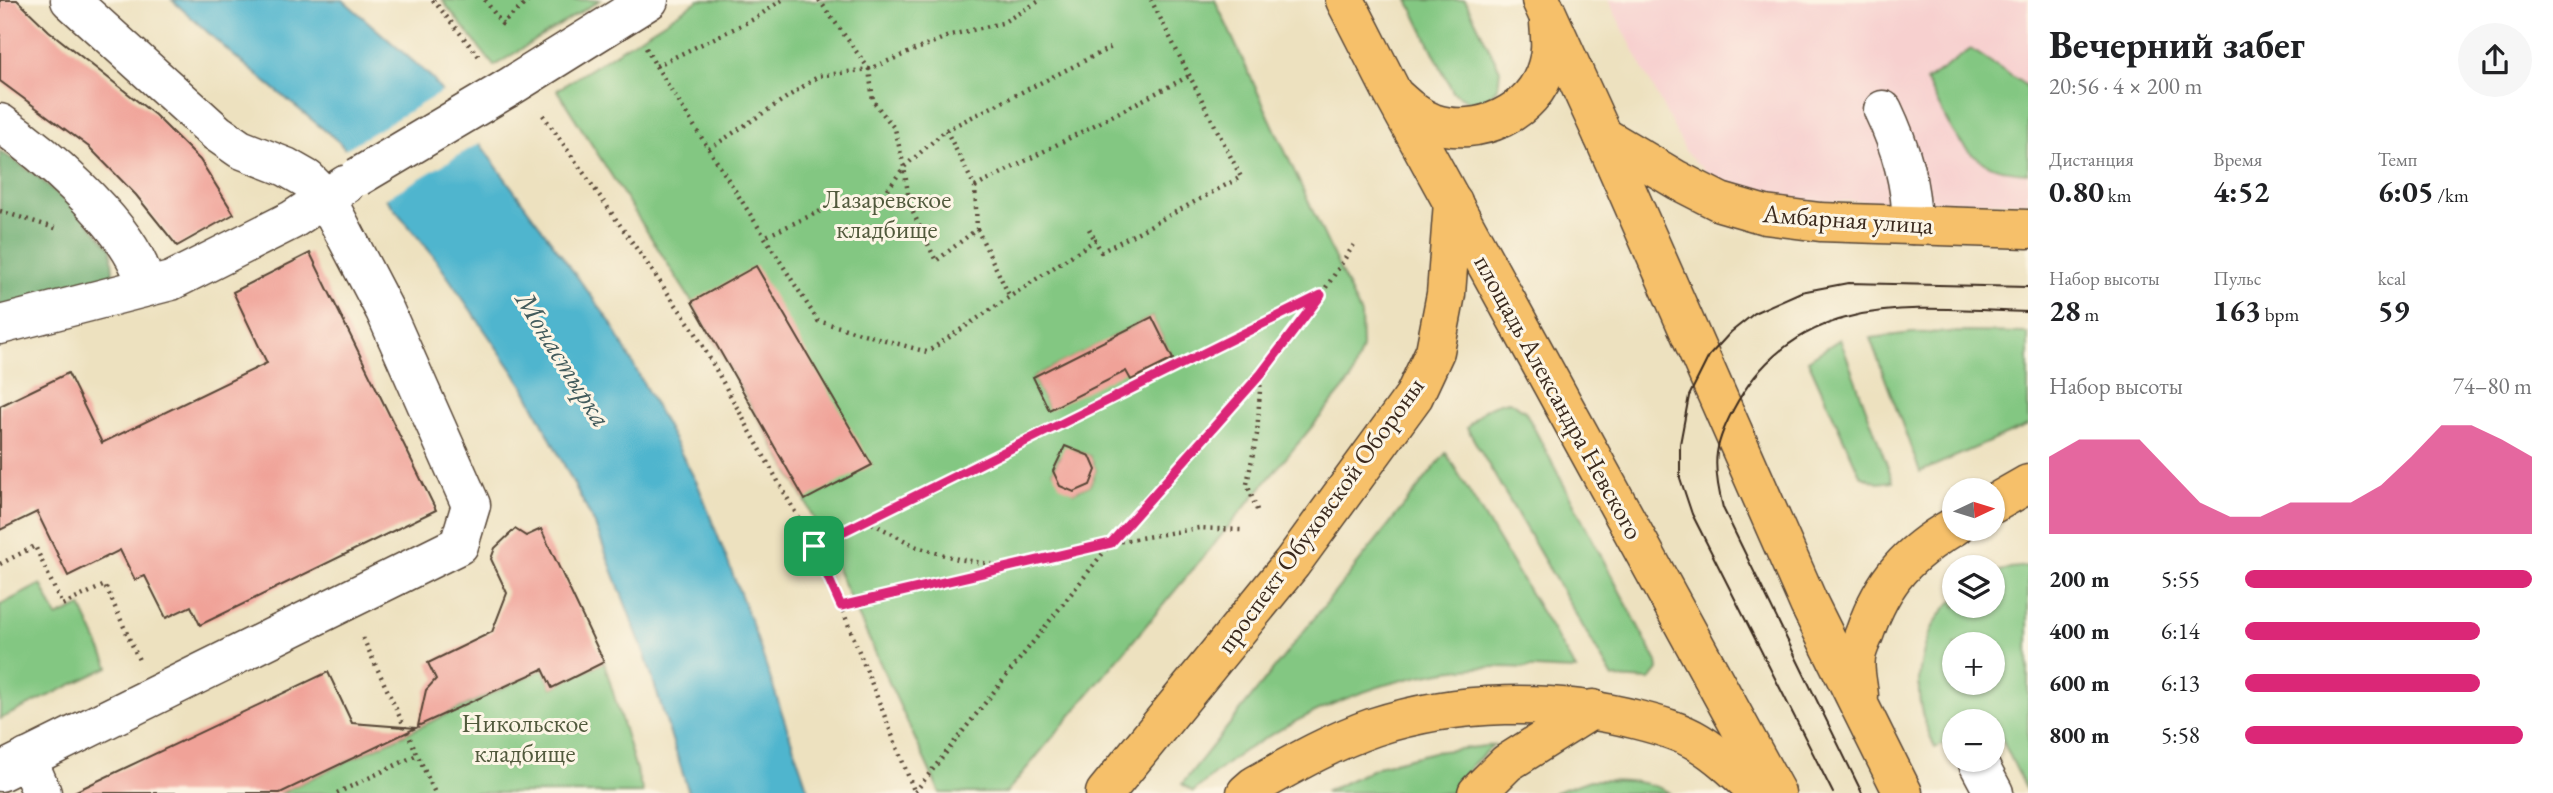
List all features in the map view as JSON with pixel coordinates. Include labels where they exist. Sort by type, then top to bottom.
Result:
[{"type":"main road","name":"площадь Александра Невского","points":[[1345,0],[1393,94],[1776,793]]},
{"type":"main road","points":[[1393,94],[1417,115],[1441,125],[1467,128],[1501,119],[1529,98],[1547,68],[1550,51],[1544,8]]},
{"type":"main road","points":[[1544,8],[1603,135],[1809,604],[1899,783]]},
{"type":"main road","name":"Амбарная улица","points":[[1603,135],[1677,180],[1732,206],[1765,215],[1820,222],[2028,229]]},
{"type":"main road","name":"проспект Обуховской Обороны","points":[[1105,793],[1292,563],[1414,396],[1436,351],[1446,295],[1452,202]]},
{"type":"main road","points":[[2006,497],[2028,484]]},
{"type":"main road","points":[[1860,705],[1856,658],[1886,584],[1909,558],[1942,535]]},
{"type":"main road","points":[[1246,793],[1317,750],[1374,727],[1427,713],[1495,706],[1593,709],[1660,725],[1696,740],[1722,759],[1759,793]]},
{"type":"main road","points":[[1477,793],[1507,763],[1593,709]]},
{"type":"street","points":[[42,793],[14,765],[459,545],[471,505],[385,311],[326,198],[307,179],[286,167],[240,149],[218,133],[70,0]]},
{"type":"street","points":[[0,325],[171,281],[292,220],[649,0]]},
{"type":"street","points":[[1883,110],[1906,167],[1912,225]]},
{"type":"street","points":[[0,123],[29,142],[95,205],[132,252],[141,269],[144,287]]},
{"type":"path","points":[[433,0],[482,60]]},
{"type":"path","points":[[485,0],[502,24],[530,0]]},
{"type":"path","points":[[656,66],[754,19],[782,0]]},
{"type":"path","points":[[819,0],[869,69],[873,101],[895,129],[910,206],[936,261],[977,229]]},
{"type":"path","points":[[709,149],[819,76],[869,69],[951,35],[1002,23],[1041,0]]},
{"type":"path","points":[[1089,229],[1101,252],[1241,177],[1151,0]]},
{"type":"path","points":[[645,46],[818,321],[927,352],[1095,240]]},
{"type":"path","points":[[764,237],[838,203],[880,200],[904,167],[946,131],[1114,46]]},
{"type":"path","points":[[975,187],[1189,76]]},
{"type":"path","points":[[510,87],[524,102],[541,113],[695,332],[814,546],[841,606],[915,793]]},
{"type":"path","points":[[946,131],[975,187],[977,229],[1010,297]]},
{"type":"path","points":[[915,793],[1111,543],[1261,374],[1321,295],[1355,243]]},
{"type":"path","points":[[814,546],[1321,295]]},
{"type":"path","points":[[1257,510],[1247,484],[1257,434],[1261,374]]},
{"type":"path","points":[[866,520],[917,547],[958,559],[1005,566]]},
{"type":"path","points":[[841,606],[1111,543],[1199,528],[1241,530]]},
{"type":"path","points":[[0,564],[35,546],[62,605],[104,585],[155,696]]},
{"type":"path","points":[[347,602],[435,793]]},
{"type":"path","points":[[337,793],[417,755]]},
{"type":"shaded area","points":[[1608,0],[2028,0],[2028,202],[1804,201],[1718,182],[1687,154]]},
{"type":"green space","points":[[442,0],[600,0],[494,66]]},
{"type":"green space","name":"Лазаревское кладбище","points":[[699,0],[1215,0],[1361,315],[1362,348],[1351,380],[1006,793],[940,793],[805,500],[692,302],[557,90]],"holes":[[[1152,317],[1173,359],[1110,338]],[[1100,344],[1049,409],[1033,377]],[[1074,450],[1090,456],[1096,470],[1090,485],[1074,492],[1053,471],[1060,456]]]},
{"type":"green space","points":[[1408,0],[1465,0],[1500,70],[1498,87],[1486,100],[1470,102],[1453,92]]},
{"type":"green space","points":[[1971,49],[2028,87],[2028,173],[1988,165],[1974,156],[1953,132],[1926,81]]},
{"type":"green space","points":[[0,151],[37,176],[86,220],[111,248],[114,282],[0,308]]},
{"type":"green space","points":[[1912,333],[2028,333],[2028,425],[1920,472],[1870,338]]},
{"type":"green space","points":[[1840,339],[1893,481],[1878,483],[1860,475],[1808,360]]},
{"type":"green space","points":[[1509,401],[1525,411],[1657,662],[1658,670],[1650,680],[1613,678],[1467,428],[1485,410]]},
{"type":"green space","points":[[1446,453],[1576,670],[1496,667],[1462,669],[1396,682],[1333,704],[1273,734],[1237,756],[1193,792],[1182,784]]},
{"type":"green space","points":[[2028,566],[2028,793],[2005,746],[2005,709],[1942,709],[1942,745],[1935,748],[1920,702],[1923,653],[1935,622],[1942,613],[1942,618],[2005,618],[2005,570]]},
{"type":"green space","points":[[41,584],[57,617],[81,606],[109,667],[0,719],[0,605]]},
{"type":"green space","name":"Никольское кладбище","points":[[604,662],[643,793],[280,793],[543,669],[552,688]]},
{"type":"green space","points":[[1494,745],[1472,765],[1452,793],[1325,792],[1382,765],[1434,752]]},
{"type":"green space","points":[[1590,780],[1641,783],[1670,793],[1553,793]]},
{"type":"water","name":"Монастырка","points":[[172,0],[343,0],[431,77],[611,323],[698,485],[752,624],[809,793],[689,793],[645,655],[595,525],[524,387],[432,254],[339,142],[233,55]]},
{"type":"pier","points":[[445,90],[483,141],[383,200],[342,151]]},
{"type":"building","points":[[0,0],[17,0],[49,31],[155,115],[200,160],[234,214],[177,246],[136,195],[89,147],[0,81]]},
{"type":"building","points":[[310,253],[436,510],[200,625],[191,606],[166,618],[145,576],[135,580],[120,550],[68,576],[37,512],[0,530],[0,406],[68,373],[102,443],[267,363],[233,292]]},
{"type":"building","points":[[756,266],[872,465],[805,500],[692,302]]},
{"type":"building","points":[[1152,317],[1173,359],[1131,380],[1126,371],[1049,410],[1033,377]]},
{"type":"building","points":[[1065,446],[1090,456],[1096,470],[1090,485],[1074,492],[1060,486],[1053,471]]},
{"type":"building","points":[[515,529],[526,536],[541,529],[604,662],[552,688],[543,669],[418,726],[426,690],[436,679],[428,663],[492,632],[507,593],[491,559],[495,548]]},
{"type":"building","points":[[328,672],[352,723],[416,728],[280,793],[72,793]]},
{"type":"tram line","points":[[1833,793],[1692,514],[1680,478],[1680,444],[1689,396],[1709,356],[1731,332],[1756,312],[1801,292],[1848,283],[2028,287]]},
{"type":"tram line","points":[[1862,793],[1723,508],[1716,465],[1724,429],[1738,401],[1765,365],[1795,339],[1830,323],[1867,313],[1905,309],[2028,312]]},
{"type":"route","points":[[1321,295],[1261,374],[1111,543],[841,606],[814,546],[1321,295]]}]
